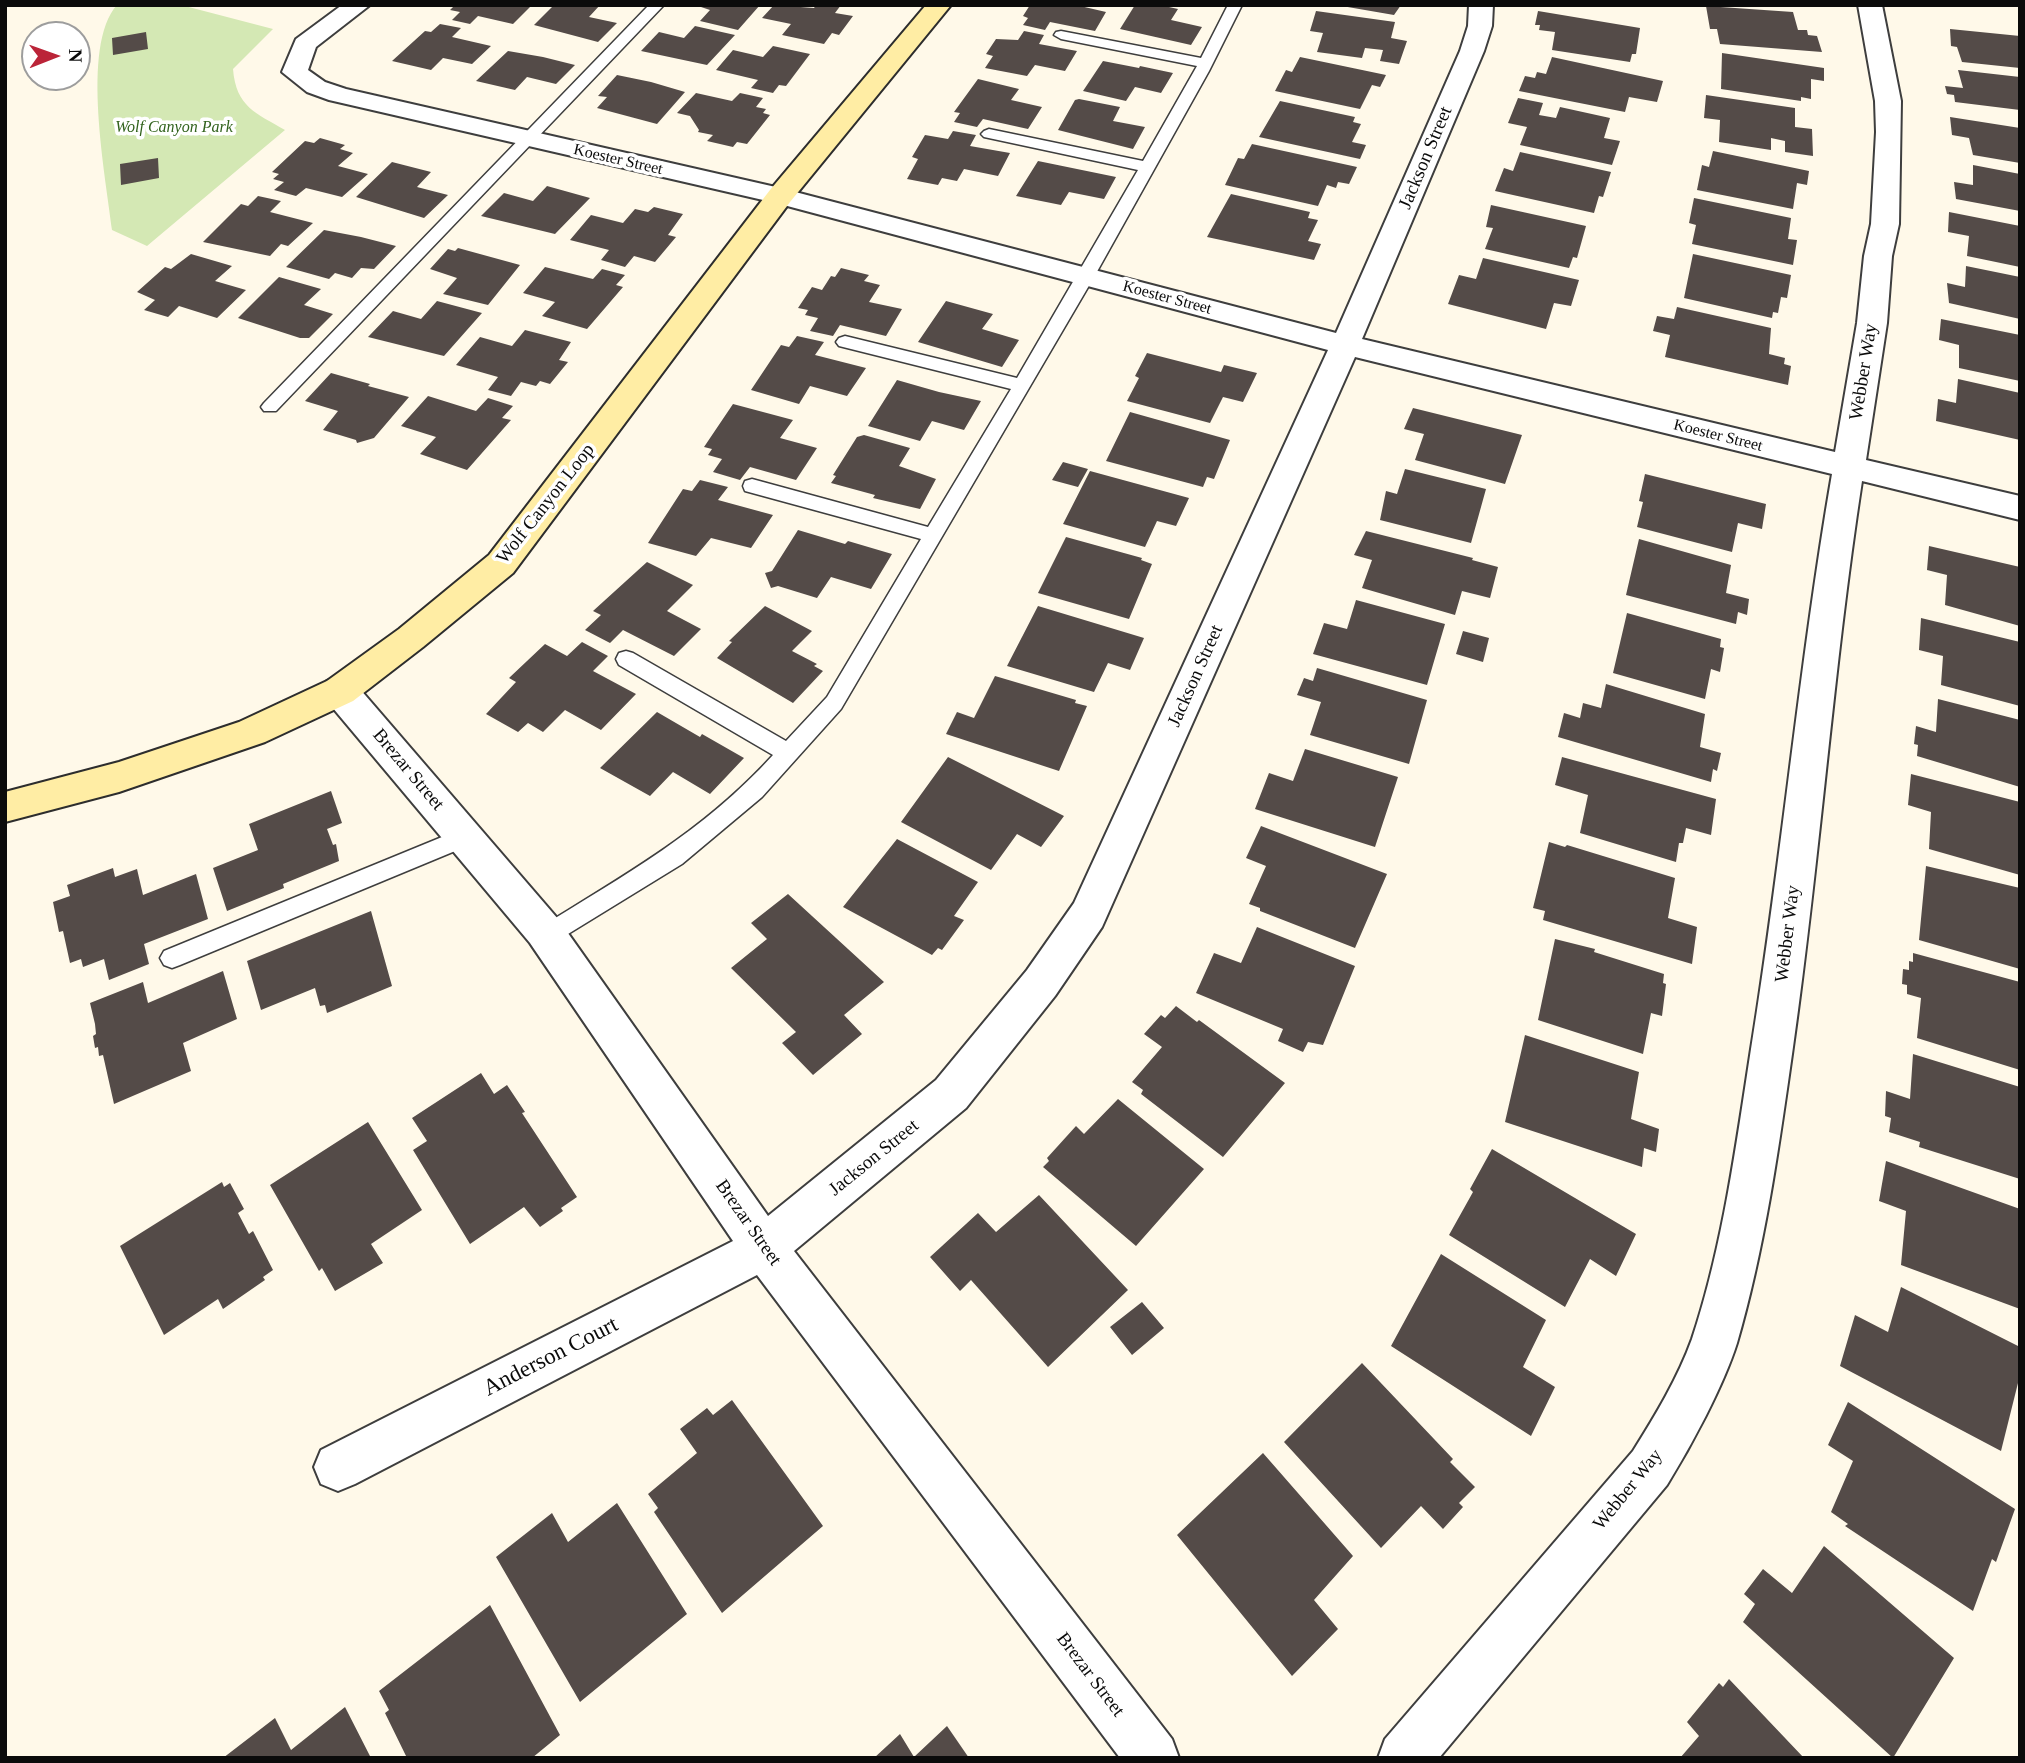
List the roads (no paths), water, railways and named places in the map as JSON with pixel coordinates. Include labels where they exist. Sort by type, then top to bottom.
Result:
[{"type":"street","name":"Koester Street","points":[[358,5],[305,44],[295,72],[316,87],[338,95],[780,196],[1345,345],[2020,508]]},
{"type":"street","name":"Wolf Canyon Loop","points":[[5,807],[119,777],[240,736],[340,691],[411,638],[501,564],[780,196],[939,5]]},
{"type":"street","name":"Jackson Street","points":[[764,1248],[951,1094],[1041,983],[1088,915],[1345,345],[1472,51],[1480,26],[1481,5]]},
{"type":"street","name":"Webber Way","points":[[1404,1758],[1650,1468],[1672,1433],[1713,1345],[1737,1253],[1758,1143],[1784,970],[1833,562],[1872,323],[1878,256],[1885,224],[1888,101],[1870,5]]},
{"type":"street","name":"Brezar Street","points":[[340,691],[547,935],[764,1248],[1153,1758]]},
{"type":"street","name":"Anderson Court","points":[[338,1467],[764,1248]]},
{"type":"lane","points":[[270,407],[657,5]]},
{"type":"lane","points":[[547,935],[674,857],[754,791],[834,703],[1086,277],[1206,63],[1235,5]]},
{"type":"lane","points":[[1061,35],[1206,63]]},
{"type":"lane","points":[[989,134],[1147,167]]},
{"type":"lane","points":[[845,342],[1021,385]]},
{"type":"lane","points":[[752,486],[934,536]]},
{"type":"lane","points":[[626,659],[789,753]]},
{"type":"lane","points":[[172,958],[464,837]]},
{"type":"park label","name":"Wolf Canyon Park","points":[[174,128]]}]
